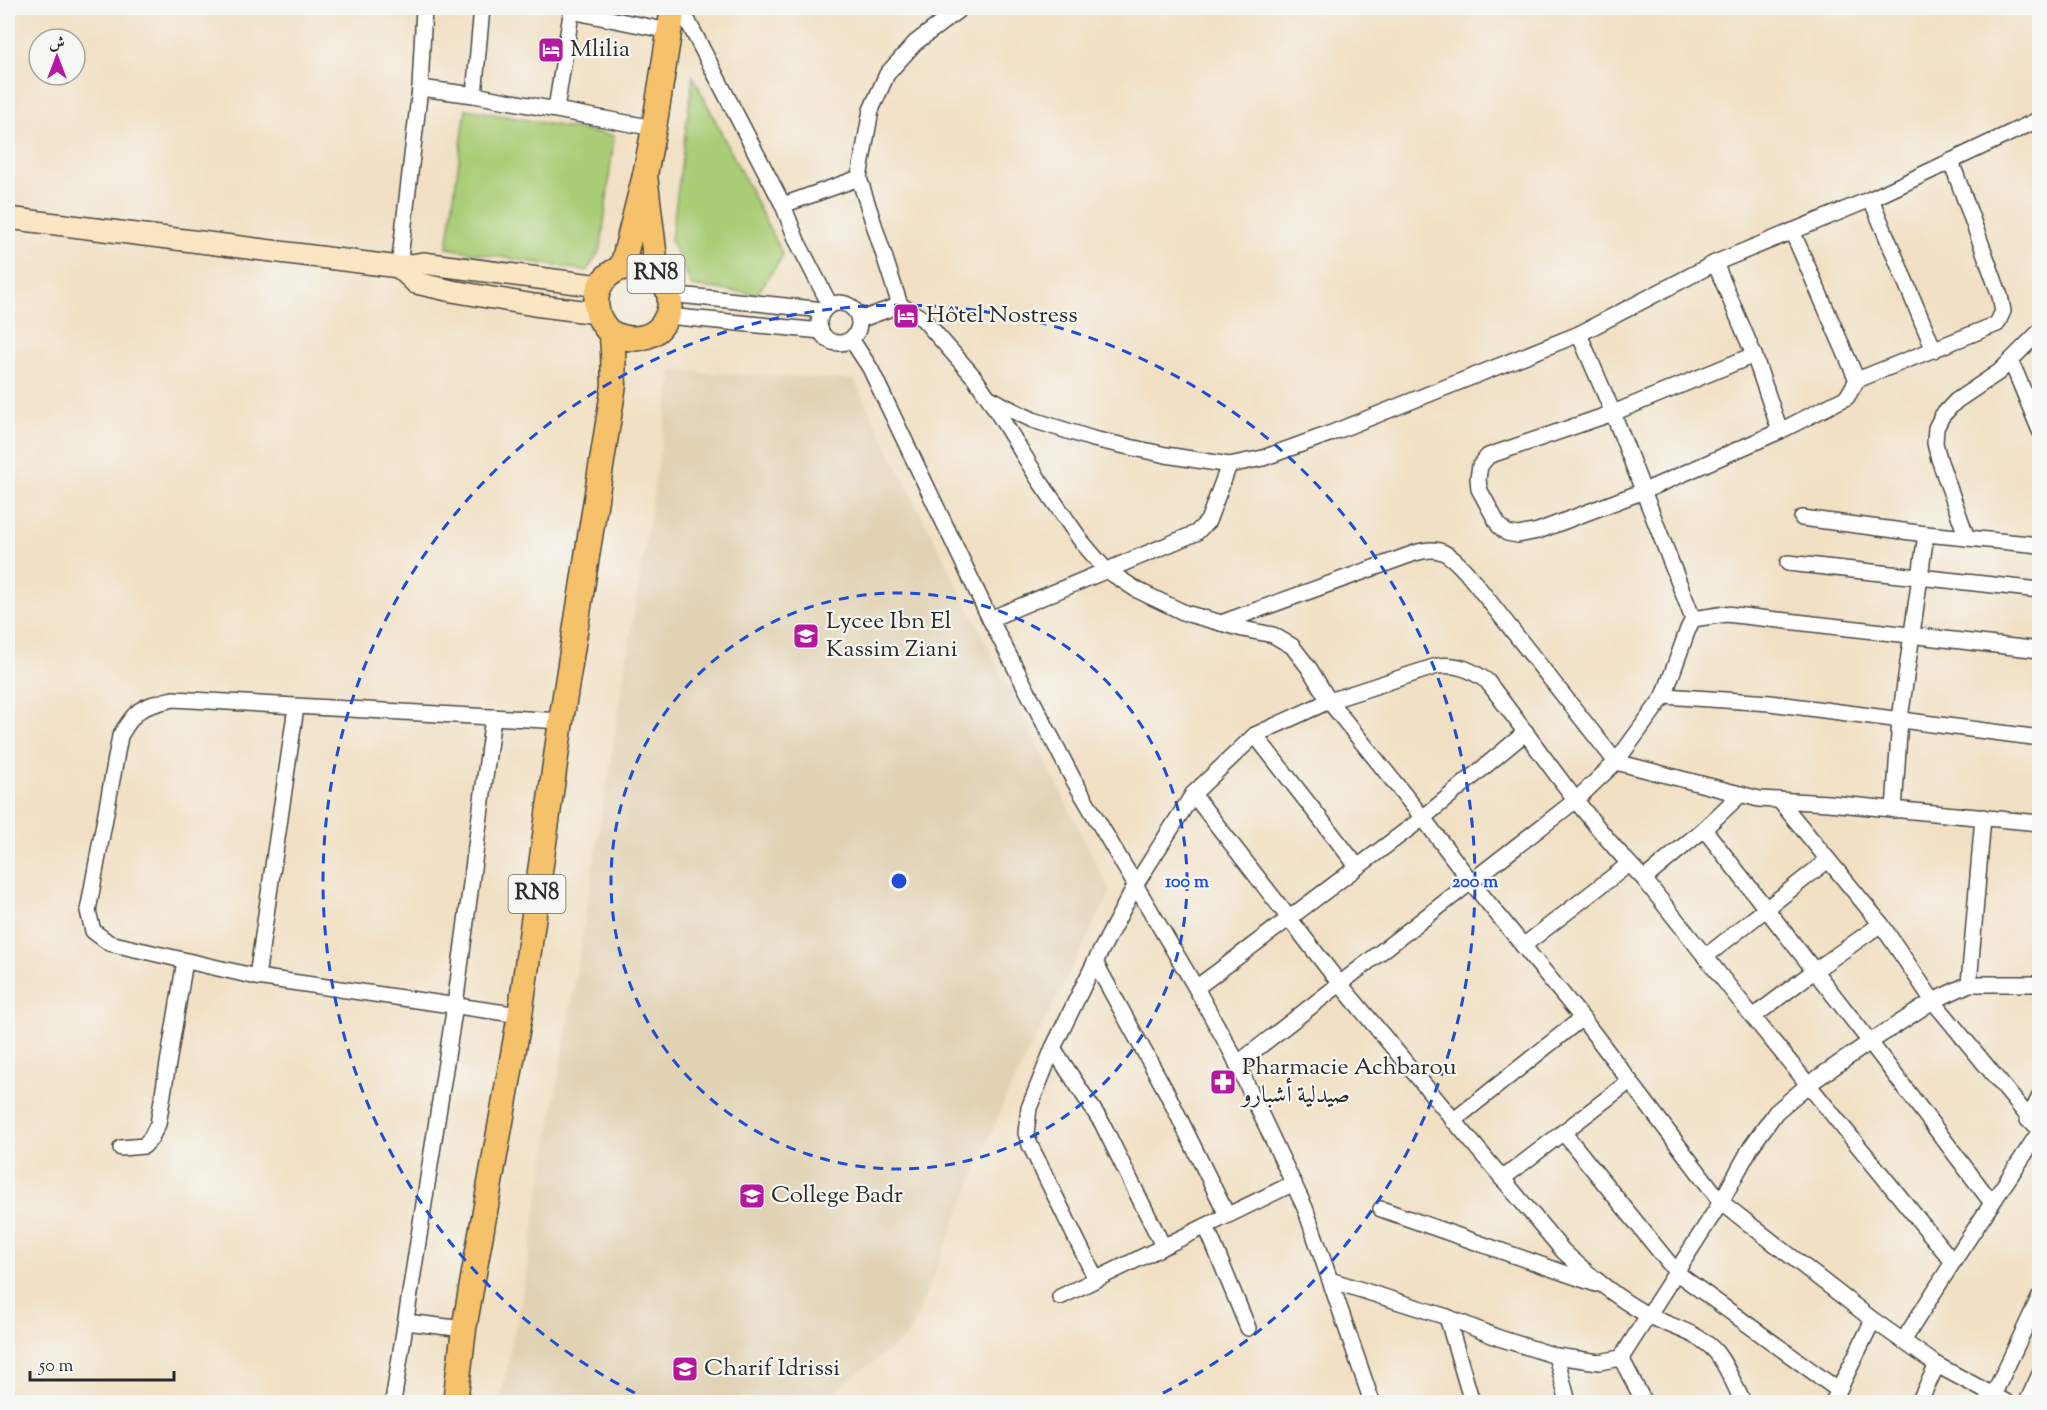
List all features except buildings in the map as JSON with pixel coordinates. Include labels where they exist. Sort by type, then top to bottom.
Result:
[{"type":"main road","name":"RN8","points":[[622,267],[645,175],[673,8]]},
{"type":"main road","name":"RN8","points":[[614,385],[642,338],[653,334],[662,326],[664,295],[645,175]]},
{"type":"main road","name":"RN8","points":[[454,1402],[464,1329],[520,1015],[561,721],[614,385],[612,337],[603,322],[596,301],[600,286],[612,272],[622,267],[646,268],[664,295]]},
{"type":"main road","points":[[603,322],[620,337],[631,340],[642,338]]},
{"type":"street","points":[[399,267],[420,88],[424,8]]},
{"type":"street","points":[[474,94],[482,8]]},
{"type":"street","points":[[681,8],[783,205],[827,308]]},
{"type":"street","points":[[961,8],[939,14],[887,74],[871,110],[859,178],[900,305],[923,319],[974,377],[1039,480],[1082,542],[1105,569],[1137,590],[1185,613],[1273,635],[1292,646],[1309,668],[1329,701],[1582,1018],[1721,1202],[1873,1320],[1937,1365],[1997,1400],[2040,1296]]},
{"type":"street","points":[[556,109],[572,9],[669,31]]},
{"type":"street","points":[[420,88],[474,94],[654,128]]},
{"type":"street","points":[[988,397],[1033,420],[1093,439],[1166,455],[1229,465],[1263,458],[1579,334],[1715,263],[1871,199],[2040,119]]},
{"type":"street","points":[[1754,355],[1613,413],[1488,456],[1480,466],[1479,489],[1499,526],[1507,533],[1518,535],[1538,531],[1644,491],[1780,431],[1847,397],[1857,380],[1997,324],[2003,311],[1991,268],[1951,161]]},
{"type":"street","points":[[783,205],[859,178]]},
{"type":"street","points":[[1871,199],[1934,350]]},
{"type":"street","points":[[8,218],[399,267],[423,263],[600,286]]},
{"type":"street","points":[[1792,231],[1857,380]]},
{"type":"street","points":[[1715,263],[1754,355],[1780,431]]},
{"type":"street","points":[[399,267],[416,283],[603,322]]},
{"type":"street","points":[[664,295],[827,308],[845,304],[852,307],[859,320],[856,334],[852,339],[845,342],[831,341],[821,331],[819,324],[827,308]]},
{"type":"street","points":[[664,295],[821,331]]},
{"type":"street","points":[[859,320],[900,305]]},
{"type":"street","points":[[1967,538],[1939,459],[1935,443],[1936,428],[1942,416],[1956,401],[2011,361],[2040,331]]},
{"type":"street","points":[[1237,1064],[1576,800],[1616,762],[1664,696],[1693,619],[1613,413],[1579,334]]},
{"type":"street","points":[[852,339],[890,407],[990,619],[1073,779],[1196,988],[1237,1064],[1305,1208],[1372,1402]]},
{"type":"street","points":[[2011,361],[2040,431]]},
{"type":"street","points":[[990,619],[1105,569],[1196,533],[1204,527],[1229,465]]},
{"type":"street","points":[[1802,518],[1926,534],[2040,545]]},
{"type":"street","points":[[1894,810],[1900,719],[1926,534]]},
{"type":"street","points":[[1221,623],[1426,549],[1439,550],[1452,557],[1467,573],[1616,762],[1741,794],[1779,800],[2040,823]]},
{"type":"street","points":[[1788,563],[2040,590]]},
{"type":"street","points":[[1693,619],[1726,614],[2040,650]]},
{"type":"street","points":[[1096,1280],[1026,1133],[1029,1108],[1053,1048],[1136,884],[1193,794],[1256,735],[1329,701],[1437,666],[1451,664],[1474,672],[1487,681],[1576,800],[1644,879],[1753,1017],[1953,1262]]},
{"type":"street","points":[[1664,696],[1770,703],[2040,738]]},
{"type":"street","points":[[520,1015],[257,977],[109,943],[93,931],[88,910],[120,736],[131,717],[143,707],[173,699],[561,721]]},
{"type":"street","points":[[257,977],[296,707]]},
{"type":"street","points":[[393,1402],[455,1005],[493,717]]},
{"type":"street","points":[[1196,988],[1423,818],[1526,732]]},
{"type":"street","points":[[1256,735],[1357,866]]},
{"type":"street","points":[[1193,794],[1340,984],[1563,1251],[1609,1289],[1649,1316],[1700,1338],[1715,1351],[1743,1402]]},
{"type":"street","points":[[1644,879],[1704,830],[1741,794]]},
{"type":"street","points":[[1779,800],[1881,924],[1933,1001],[2028,1120],[2040,1131],[1903,1341]]},
{"type":"street","points":[[1969,984],[1983,817]]},
{"type":"street","points":[[1704,830],[1870,1042],[1992,1203]]},
{"type":"street","points":[[1706,957],[1828,860]]},
{"type":"street","points":[[1523,946],[1629,864]]},
{"type":"street","points":[[1753,1017],[1881,924]]},
{"type":"street","points":[[121,1148],[144,1146],[152,1138],[158,1124],[185,961]]},
{"type":"street","points":[[1095,962],[1167,1093],[1227,1215]]},
{"type":"street","points":[[1330,1280],[1447,1317],[1499,1338],[1556,1356],[1599,1362],[1621,1358],[1721,1202],[1751,1147],[1776,1112],[1809,1084],[1933,1001],[1969,984],[2040,984]]},
{"type":"street","points":[[1453,1121],[1582,1018]]},
{"type":"street","points":[[1053,1048],[1101,1123],[1163,1246]]},
{"type":"street","points":[[1502,1179],[1630,1081]]},
{"type":"street","points":[[2028,1120],[2040,1096]]},
{"type":"street","points":[[1563,1132],[1677,1273],[1836,1396],[1873,1320]]},
{"type":"street","points":[[1060,1297],[1294,1183]]},
{"type":"street","points":[[1381,1209],[1609,1289]]},
{"type":"street","points":[[1206,1227],[1248,1328]]},
{"type":"street","points":[[1447,1317],[1472,1402]]},
{"type":"street","points":[[406,1322],[464,1329]]},
{"type":"street","points":[[1556,1356],[1568,1402]]},
{"type":"street","points":[[1621,1358],[1644,1402]]},
{"type":"street","points":[[1919,1402],[1937,1365]]},
{"type":"street","points":[[2027,1402],[2040,1374]]},
{"type":"shaded area","name":"Lycee Ibn El Kassim Ziani","points":[[673,371],[854,380],[1111,892],[1007,1095],[917,1317],[906,1338],[819,1402],[499,1402],[522,1297]]},
{"type":"green space","points":[[693,76],[783,256],[757,294],[692,286],[671,241]]},
{"type":"green space","points":[[466,109],[614,136],[601,248],[587,271],[447,248]]},
{"type":"place","name":"Mlilia","points":[[551,50]]},
{"type":"place","name":"Hôtel Nostress","points":[[906,316]]},
{"type":"place","name":"Lycee Ibn El Kassim Ziani","points":[[806,636]]},
{"type":"place","name":"Pharmacie Achbarou صيدلية أشبارو","points":[[1223,1082]]},
{"type":"place","name":"College Badr","points":[[752,1196]]},
{"type":"place","name":"Charif Idrissi","points":[[685,1369]]}]
